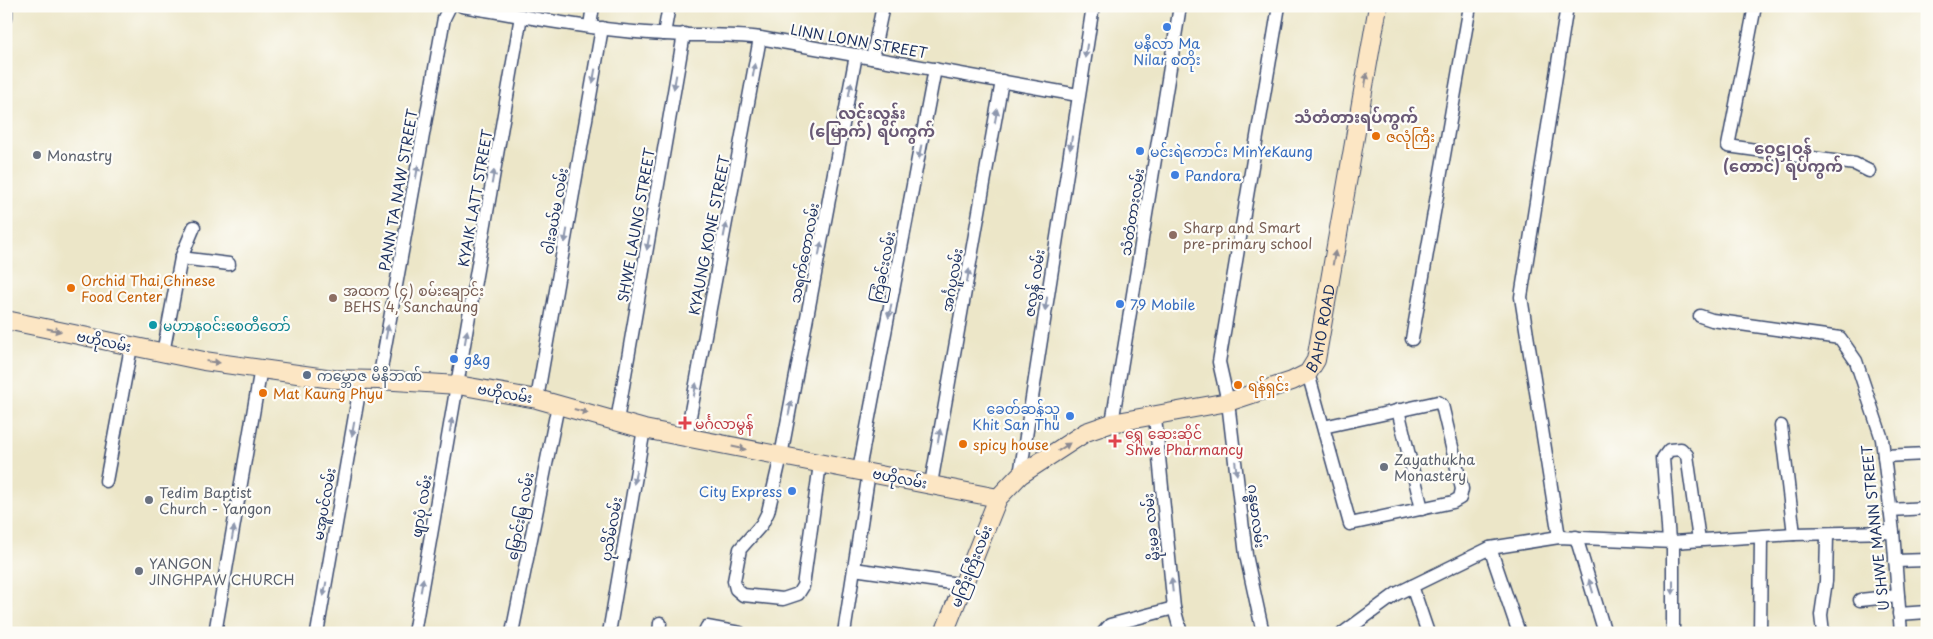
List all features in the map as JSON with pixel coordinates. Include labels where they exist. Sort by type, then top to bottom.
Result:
[{"type":"main road","name":"BAHO ROAD","points":[[998,498],[1020,475],[1086,432],[1112,423],[1155,417],[1228,402],[1292,381],[1308,373],[1316,360],[1378,6]]},
{"type":"main road","name":"ဗဟိုလမ်း","points":[[6,320],[204,361],[333,379],[458,385],[537,398],[644,429],[998,498]]},
{"type":"main road","name":"မကြီးကြီးလမ်း","points":[[944,633],[965,585],[998,498]]},
{"type":"street","name":"ဝါးခယ်မ လမ်း","points":[[537,398],[596,27],[593,6]]},
{"type":"street","points":[[664,34],[669,6]]},
{"type":"street","points":[[872,58],[883,6]]},
{"type":"street","name":"ဇလွန် လမ်း","points":[[1020,475],[1093,6]]},
{"type":"street","name":"သံတံတားလမ်း","points":[[1112,423],[1180,6]]},
{"type":"street","name":"ဂန္ဓမာလမ်း","points":[[1263,633],[1246,555],[1228,402],[1219,362],[1279,6]]},
{"type":"street","points":[[1412,339],[1470,6]]},
{"type":"street","points":[[1559,537],[1521,297],[1568,6]]},
{"type":"street","points":[[1755,6],[1728,146],[1854,164],[1869,171]]},
{"type":"street","name":"LINN LONN STREET","points":[[455,7],[596,27],[664,34],[734,35],[760,38],[1078,95]]},
{"type":"street","name":"PANN TA NAW STREET","points":[[370,380],[444,18],[455,7]]},
{"type":"street","points":[[6,9],[6,17]]},
{"type":"street","name":"KYAIK LATT STREET","points":[[458,385],[521,16]]},
{"type":"street","name":"SHWE LAUNG STREET","points":[[617,421],[684,34]]},
{"type":"street","name":"KYAUNG KONE STREET","points":[[686,438],[760,38]]},
{"type":"street","name":"သရက်တောလမ်း","points":[[820,464],[803,586],[798,594],[784,599],[743,595],[736,589],[734,581],[740,549],[762,524],[768,512],[781,456],[856,55]]},
{"type":"street","name":"ကြံခင်းလမ်း","points":[[844,633],[854,569],[864,471],[936,69]]},
{"type":"street","name":"အင်္ဂပူလမ်း","points":[[931,484],[1002,81]]},
{"type":"street","points":[[163,353],[181,258],[194,227]]},
{"type":"street","points":[[181,258],[229,264]]},
{"type":"street","name":"U SHWE MANN STREET","points":[[1700,316],[1712,320],[1840,338],[1856,361],[1870,401],[1884,456],[1893,532],[1901,633]]},
{"type":"street","points":[[106,481],[131,347]]},
{"type":"street","points":[[215,633],[261,368]]},
{"type":"street","points":[[1308,373],[1323,427],[1350,524],[1460,498],[1462,489],[1442,405],[1438,402],[1323,427]]},
{"type":"street","name":"မအူပင်လမ်း","points":[[318,633],[370,380]]},
{"type":"street","name":"ဖျာပုံ လမ်း","points":[[414,633],[458,385]]},
{"type":"street","name":"မြောင်းမြ လမ်း","points":[[512,633],[558,405]]},
{"type":"street","points":[[1398,410],[1422,508]]},
{"type":"street","name":"မိုးမခ လမ်း","points":[[1155,417],[1174,608],[1181,633]]},
{"type":"street","points":[[1781,426],[1794,534]]},
{"type":"street","name":"ပုသိမ်လမ်း","points":[[609,633],[644,429]]},
{"type":"street","points":[[1674,633],[1671,542],[1663,458],[1669,450],[1681,449],[1687,455],[1699,540]]},
{"type":"street","points":[[1884,456],[1927,454]]},
{"type":"street","points":[[1890,510],[1927,508]]},
{"type":"street","points":[[1342,633],[1396,594],[1490,548],[1559,537],[1671,542],[1761,538],[1794,534],[1827,535],[1893,532]]},
{"type":"street","points":[[1823,633],[1821,615],[1826,581],[1827,535]]},
{"type":"street","points":[[1576,538],[1605,633]]},
{"type":"street","points":[[1760,633],[1761,538]]},
{"type":"street","points":[[1490,548],[1519,633]]},
{"type":"street","points":[[1895,561],[1927,560]]},
{"type":"street","points":[[854,569],[965,585]]},
{"type":"street","points":[[1412,586],[1428,633]]},
{"type":"street","points":[[1860,600],[1898,596]]},
{"type":"street","points":[[1103,633],[1110,624],[1174,608]]},
{"type":"street","points":[[1899,614],[1927,612]]},
{"type":"street","points":[[705,630],[708,627],[740,633]]},
{"type":"place","name":"မနီလာ Ma Nilar စတိုး","points":[[1167,27]]},
{"type":"place","name":"ဇလုံကြီး","points":[[1376,136]]},
{"type":"place","name":"မင်းရဲကောင်း MinYeKaung","points":[[1140,151]]},
{"type":"place","name":"Monastry","points":[[37,155]]},
{"type":"place","name":"Pandora","points":[[1175,175]]},
{"type":"place","name":"Sharp and Smart pre-primary school","points":[[1173,235]]},
{"type":"place","name":"Orchid Thai,Chinese Food Center","points":[[71,288]]},
{"type":"place","name":"အထက (၄) စမ်းချောင်း BEHS 4, Sanchaung","points":[[333,298]]},
{"type":"place","name":"79 Mobile","points":[[1120,304]]},
{"type":"place","name":"မဟာနဝင်းစေတီတော်","points":[[153,325]]},
{"type":"place","name":"g&g","points":[[454,359]]},
{"type":"place","name":"ကမ္ဘောဇ မီနီဘဏ်","points":[[307,375]]},
{"type":"place","name":"ရန်ရှင်း","points":[[1238,385]]},
{"type":"place","name":"Mat Kaung Phyu","points":[[263,393]]},
{"type":"place","name":"ခေတ်ဆန်သူ Khit San Thu","points":[[1070,416]]},
{"type":"place","name":"မင်္ဂလာမွန်","points":[[685,423]]},
{"type":"place","name":"ရွှေ ဆေးဆိုင် Shwe Pharmancy","points":[[1115,441]]},
{"type":"place","name":"spicy house","points":[[963,444]]},
{"type":"place","name":"Zayathukha Monastery","points":[[1384,467]]},
{"type":"place","name":"City Express","points":[[792,491]]},
{"type":"place","name":"Tedim Baptist Church - Yangon","points":[[149,500]]},
{"type":"place","name":"YANGON JINGHPAW CHURCH","points":[[139,571]]},
{"type":"district","name":"သံတံတားရပ်ကွက်","points":[[1356,116]]},
{"type":"district","name":"လင်းလွန်း (မြောက်) ရပ်ကွက်","points":[[872,121]]},
{"type":"district","name":"ဝေဠုဝန် (တောင်) ရပ်ကွက်","points":[[1783,156]]}]
